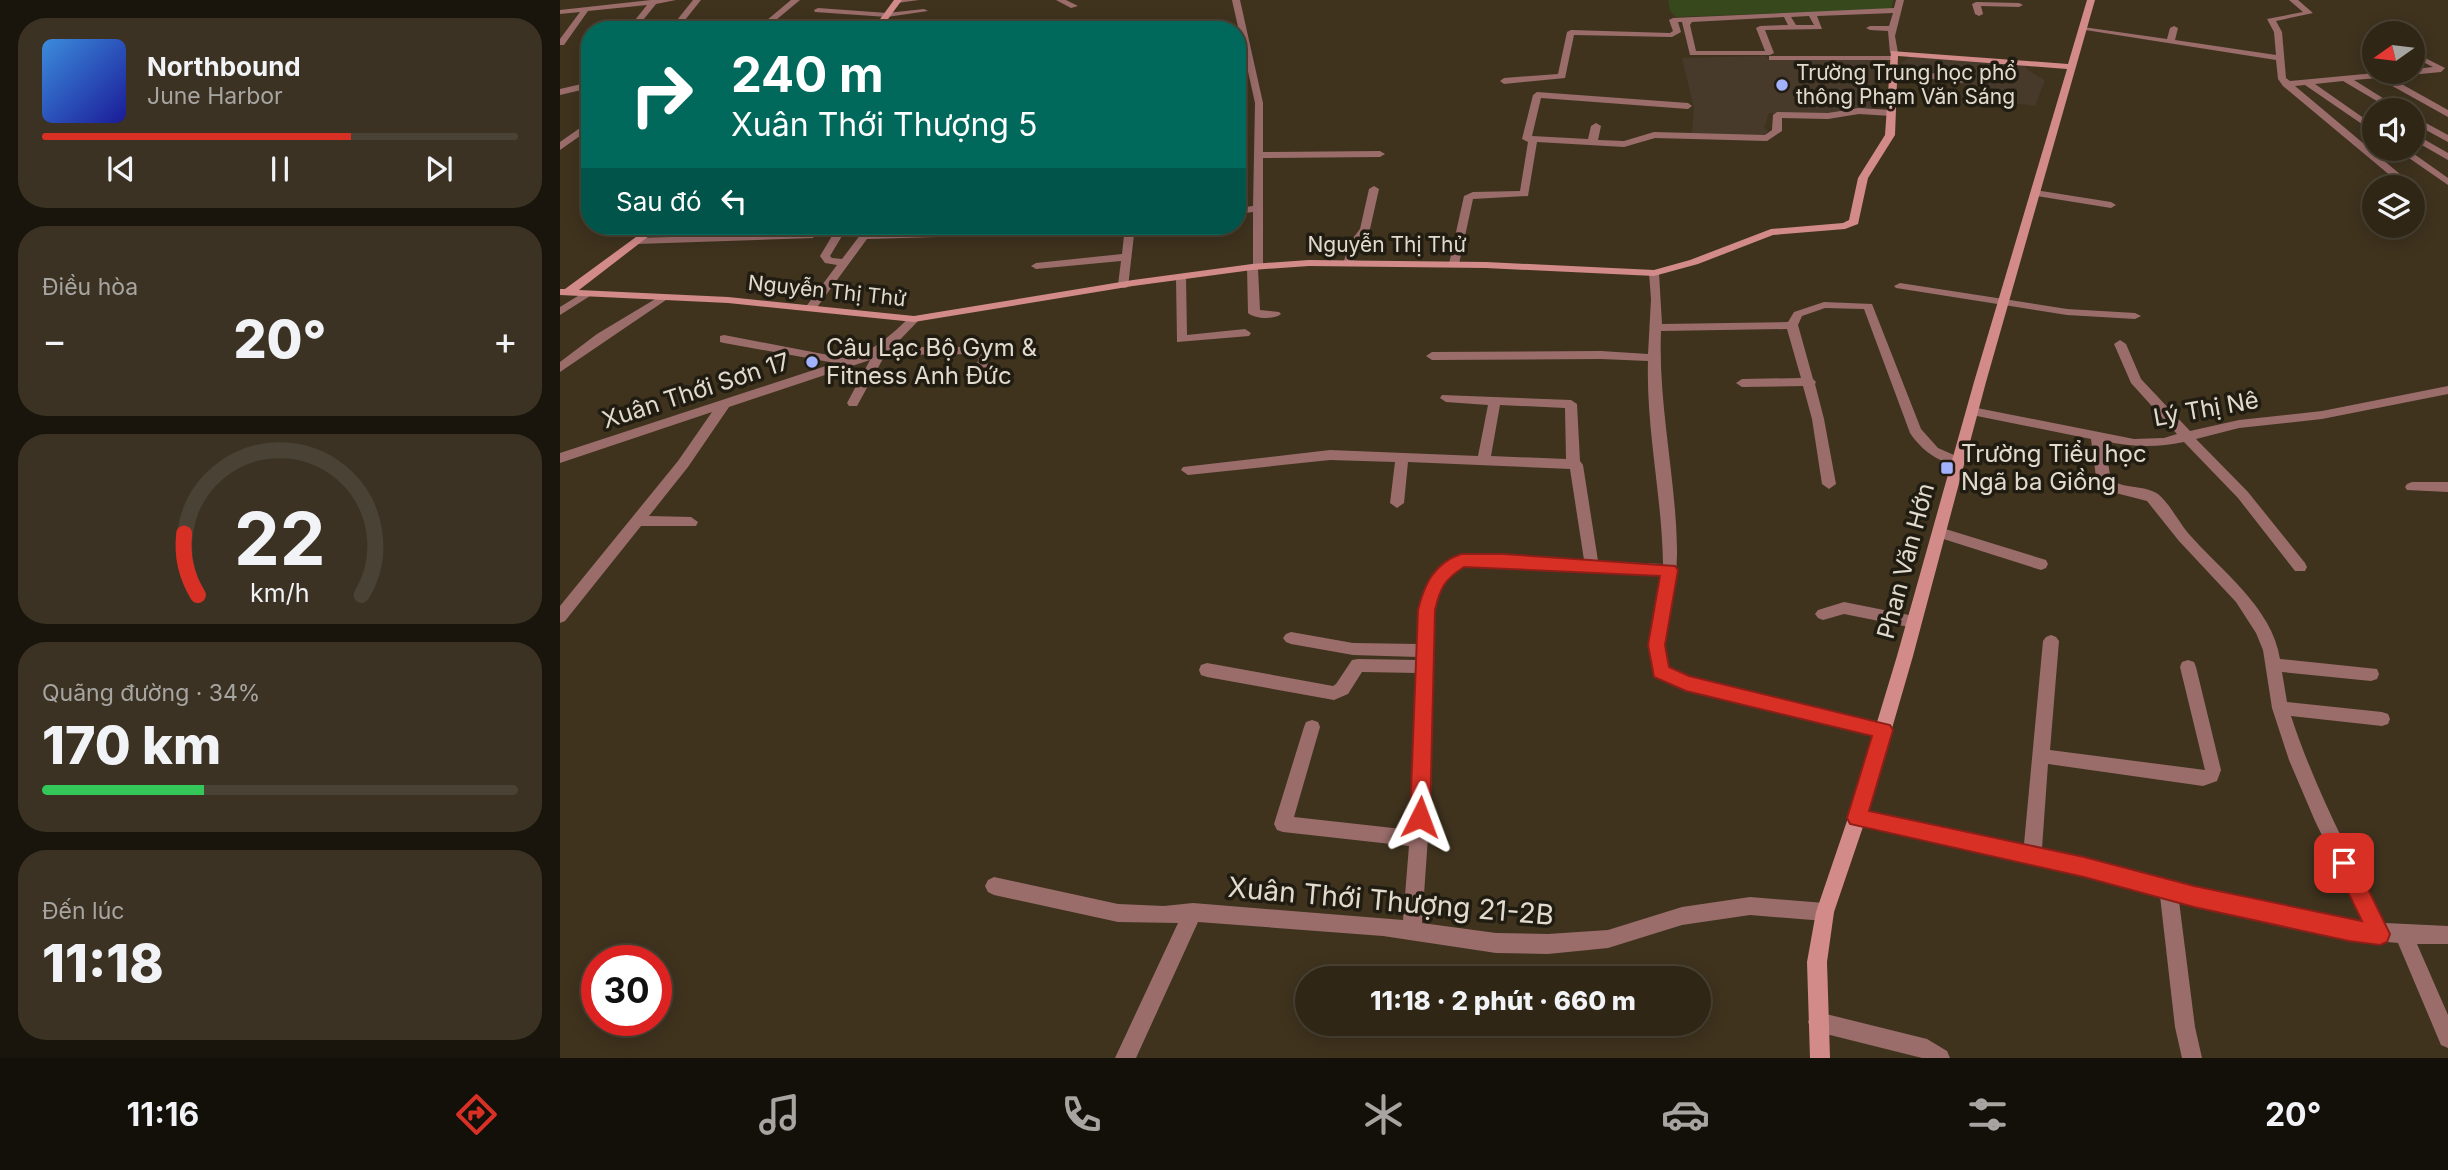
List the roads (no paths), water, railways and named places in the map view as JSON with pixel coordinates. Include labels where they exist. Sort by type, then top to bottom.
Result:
[{"type":"street","points":[[560,12],[603,4],[672,0]]},
{"type":"street","points":[[680,21],[697,0]]},
{"type":"street","points":[[770,21],[796,0]]},
{"type":"street","points":[[883,21],[898,1],[915,0]]},
{"type":"street","points":[[1059,0],[1074,6]]},
{"type":"street","points":[[1236,0],[1239,21]]},
{"type":"street","points":[[1894,55],[1892,29],[1900,0]]},
{"type":"street","name":"Phan Văn Hớn","points":[[1820,1058],[1817,962],[1825,912],[1883,730],[2091,0]]},
{"type":"street","points":[[2293,0],[2309,13],[2271,19],[2278,32],[2282,79],[2396,175]]},
{"type":"street","points":[[638,21],[654,1]]},
{"type":"street","points":[[1979,14],[1976,4],[2017,2],[2024,13]]},
{"type":"street","points":[[561,43],[586,9]]},
{"type":"street","points":[[818,10],[887,15],[924,11]]},
{"type":"street","points":[[1688,106],[1536,92],[1505,85],[1535,77],[1562,76],[1571,33],[1672,35],[1677,32],[1673,20],[1898,10]]},
{"type":"street","points":[[1742,16],[1744,21],[1685,23],[1693,53],[1770,53],[1760,28],[1819,27],[1811,13]]},
{"type":"street","points":[[1786,15],[1793,27]]},
{"type":"street","points":[[1870,28],[1892,29]]},
{"type":"street","points":[[2170,42],[2174,28]]},
{"type":"street","points":[[2083,29],[2279,58]]},
{"type":"street","points":[[1246,54],[1259,103],[1254,313],[1275,314]]},
{"type":"street","points":[[1772,58],[1894,55],[2071,67]]},
{"type":"street","name":"Nguyễn Thị Thử","points":[[564,293],[811,308],[914,319],[1255,267],[1454,264],[1654,273],[1694,262],[1771,232],[1851,224],[1857,215],[1863,178],[1888,141],[1894,55]]},
{"type":"street","points":[[2426,60],[2448,58]]},
{"type":"street","points":[[2426,61],[2445,70]]},
{"type":"street","points":[[1534,67],[1536,92],[1527,139],[1533,140],[1624,144],[1654,135],[1767,138],[1777,131],[1777,115],[1828,116],[1859,111],[1891,113]]},
{"type":"street","points":[[2426,71],[2445,70]]},
{"type":"street","points":[[1893,72],[1967,80]]},
{"type":"street","points":[[2286,84],[2362,76]]},
{"type":"street","points":[[2344,78],[2378,98]]},
{"type":"street","points":[[2306,82],[2362,121]]},
{"type":"street","points":[[2396,84],[2448,114]]},
{"type":"street","points":[[560,92],[581,87]]},
{"type":"street","points":[[1590,142],[1594,139],[1597,126]]},
{"type":"street","points":[[2425,126],[2448,139]]},
{"type":"street","points":[[560,147],[581,131]]},
{"type":"street","points":[[1454,264],[1468,198],[1473,195],[1524,194],[1533,140]]},
{"type":"street","points":[[2425,143],[2448,157]]},
{"type":"street","points":[[1257,155],[1380,154]]},
{"type":"street","points":[[2418,161],[2448,182]]},
{"type":"street","points":[[1348,264],[1355,242],[1364,229],[1374,189]]},
{"type":"street","points":[[2035,193],[2111,205]]},
{"type":"street","points":[[1246,210],[1257,209]]},
{"type":"street","points":[[564,293],[645,235]]},
{"type":"street","points":[[838,235],[825,256],[829,261],[845,262]]},
{"type":"street","points":[[811,308],[865,235]]},
{"type":"street","points":[[1124,285],[1129,235]]},
{"type":"street","points":[[637,241],[808,236]]},
{"type":"street","points":[[1036,266],[1127,257]]},
{"type":"street","points":[[1654,273],[1657,290],[1657,404],[1670,523],[1670,570],[1656,645],[1660,671],[1686,683],[1883,730]]},
{"type":"street","points":[[1181,277],[1181,339],[1245,333]]},
{"type":"street","points":[[1900,286],[2067,312],[2134,316]]},
{"type":"street","points":[[560,313],[586,294]]},
{"type":"street","points":[[560,368],[601,337],[662,298]]},
{"type":"street","points":[[1829,484],[1810,382],[1793,325],[1798,314],[1824,305],[1868,306],[1914,430],[1926,447],[1941,457],[1958,462]]},
{"type":"street","name":"Xuân Thới Sơn 17","points":[[560,458],[881,351],[914,319]]},
{"type":"street","points":[[1656,328],[1793,325]]},
{"type":"street","points":[[724,339],[849,362]]},
{"type":"street","points":[[2120,344],[2135,380],[2243,495],[2300,567]]},
{"type":"street","points":[[853,402],[881,351],[987,349],[979,376]]},
{"type":"street","points":[[1432,356],[1589,355],[1655,358]]},
{"type":"street","points":[[1742,383],[1810,382]]},
{"type":"street","name":"Lý Thị Nê","points":[[1972,411],[2096,438],[2134,443],[2187,437],[2239,424],[2322,415],[2448,390]]},
{"type":"street","points":[[1446,398],[1572,404],[1573,464],[1576,466],[1592,566]]},
{"type":"street","points":[[1485,461],[1495,401]]},
{"type":"street","points":[[560,617],[683,464],[725,403]]},
{"type":"street","points":[[2096,438],[2106,483],[2113,488],[2152,497],[2255,616],[2263,630],[2274,665],[2280,708],[2297,760],[2320,815],[2380,934]]},
{"type":"street","points":[[1188,470],[1331,455],[1573,464]]},
{"type":"street","points":[[1397,503],[1402,456]]},
{"type":"street","points":[[2412,487],[2448,486]]},
{"type":"street","points":[[635,521],[691,522]]},
{"type":"street","points":[[1939,532],[2041,564]]},
{"type":"street","points":[[1412,931],[1427,610],[1431,591],[1441,574],[1461,560],[1670,570]]},
{"type":"street","points":[[1823,614],[1844,608],[1914,622]]},
{"type":"street","points":[[1291,638],[1425,659]]},
{"type":"street","points":[[2032,855],[2051,641]]},
{"type":"street","points":[[1208,670],[1334,693],[1342,689],[1359,665],[1425,659]]},
{"type":"street","points":[[2274,665],[2371,674]]},
{"type":"street","points":[[2040,756],[2203,778],[2211,776],[2213,770],[2188,667]]},
{"type":"street","points":[[2280,708],[2382,719]]},
{"type":"street","points":[[1312,727],[1283,824],[1418,839]]},
{"type":"street","points":[[1857,818],[2032,855],[2169,891],[2349,930],[2404,936],[2448,935]]},
{"type":"street","name":"Xuân Thới Thượng 21-2B","points":[[994,886],[1118,913],[1193,912],[1412,931],[1438,937],[1496,943],[1562,944],[1608,939],[1682,916],[1750,906],[1825,912]]},
{"type":"street","points":[[2169,891],[2185,1027],[2192,1058]]},
{"type":"street","points":[[1125,1058],[1193,912]]},
{"type":"street","points":[[2404,936],[2448,1038]]},
{"type":"street","points":[[1818,1022],[1927,1049],[1940,1058]]},
{"type":"place","name":"Trường Trung học phổ thông Phạm Văn Sáng","points":[[1782,85]]},
{"type":"place","name":"Câu Lạc Bộ Gym & Fitness Anh Đức","points":[[812,362]]},
{"type":"place","name":"Trường Tiểu học Ngã ba Giồng","points":[[1947,468]]}]
